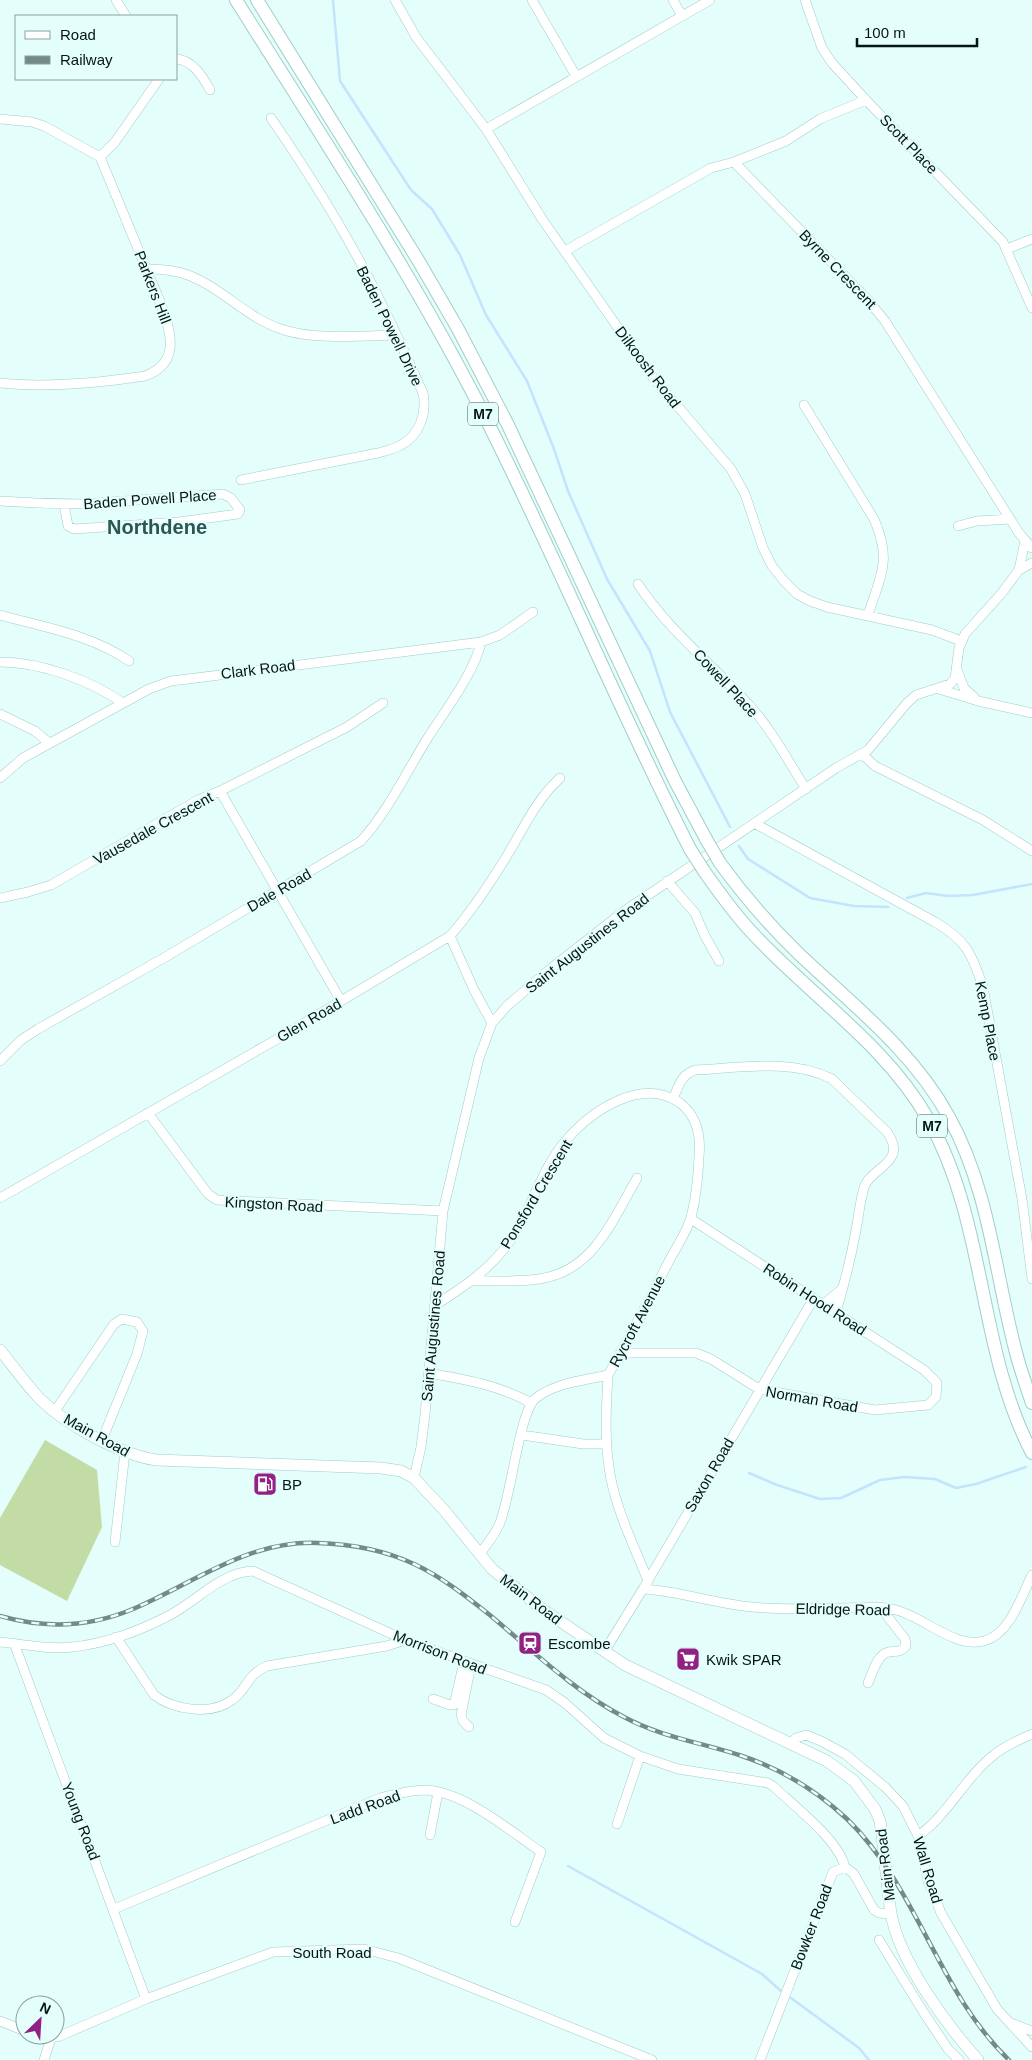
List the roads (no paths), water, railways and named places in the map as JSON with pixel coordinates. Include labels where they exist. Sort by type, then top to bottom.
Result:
[{"type":"highway","name":"M7","points":[[236,0],[397,260],[461,370],[508,465],[655,778],[690,849],[704,872],[745,926],[887,1062],[908,1088],[928,1119],[947,1156],[958,1184],[967,1215],[1001,1370],[1013,1407],[1032,1453]]},
{"type":"highway","name":"M7","points":[[257,0],[418,260],[458,330],[508,425],[675,781],[720,863],[738,888],[766,920],[896,1046],[926,1081],[949,1117],[969,1158],[985,1206],[1018,1360],[1032,1403]]},
{"type":"main road","name":"Main Road","points":[[0,1350],[30,1387],[55,1411],[125,1452],[156,1460],[386,1468],[401,1471],[414,1478],[434,1498],[492,1569],[505,1581],[604,1652],[658,1682],[792,1742],[842,1770],[854,1781],[875,1808],[880,1821],[891,1914],[901,1947],[912,1968],[960,2040],[978,2060]]},
{"type":"street","points":[[116,0],[125,15]]},
{"type":"street","name":"Dilkoosh Road","points":[[395,0],[416,37],[486,128],[565,252],[651,376],[731,469],[745,494],[772,566],[784,581],[797,594],[810,602],[932,630],[961,641]]},
{"type":"street","points":[[532,0],[576,76]]},
{"type":"street","points":[[673,0],[682,16]]},
{"type":"street","points":[[486,128],[710,0]]},
{"type":"street","name":"Scott Place","points":[[805,0],[822,48],[832,63],[994,231],[1007,249],[1032,308]]},
{"type":"street","points":[[178,59],[192,66],[202,76],[210,90]]},
{"type":"street","points":[[0,120],[32,122],[44,126],[100,157],[115,142],[158,80]]},
{"type":"street","points":[[565,252],[711,168],[734,162],[786,140],[820,119],[866,100]]},
{"type":"street","name":"Baden Powell Drive","points":[[240,480],[378,453],[396,447],[409,439],[421,422],[425,403],[424,393],[383,307],[324,200],[271,118]]},
{"type":"street","name":"Parkers Hill","points":[[0,383],[32,385],[126,379],[155,372],[166,359],[171,341],[170,329],[100,157]]},
{"type":"street","name":"Byrne Crescent","points":[[734,162],[886,321],[1010,519],[1032,548]]},
{"type":"street","points":[[1007,249],[1032,239]]},
{"type":"street","points":[[147,269],[165,269],[189,275],[262,320],[282,330],[308,334],[395,335]]},
{"type":"street","points":[[804,405],[874,519],[882,539],[885,556],[868,615]]},
{"type":"street","name":"Baden Powell Place","points":[[0,501],[43,505],[64,504],[106,503],[223,494],[231,498],[240,510],[238,514],[230,516],[180,522],[74,529],[68,526],[64,504]]},
{"type":"street","points":[[958,526],[977,521],[1010,519]]},
{"type":"street","points":[[1019,570],[1025,541]]},
{"type":"street","points":[[978,701],[964,688],[957,670],[957,655],[961,641],[1019,570],[1032,563]]},
{"type":"street","name":"Cowell Place","points":[[638,584],[657,611],[751,706],[770,731],[806,789]]},
{"type":"street","name":"Clark Road","points":[[0,778],[23,758],[49,743],[149,689],[171,681],[481,642],[500,635],[533,612]]},
{"type":"street","points":[[0,615],[82,638],[112,650],[129,661]]},
{"type":"street","name":"Dale Road","points":[[0,1062],[21,1040],[38,1029],[162,960],[361,841],[369,832],[463,681],[477,656],[481,642]]},
{"type":"street","points":[[0,662],[23,663],[50,670],[97,688],[123,703]]},
{"type":"street","name":"Saint Augustines Road","points":[[414,1478],[421,1447],[443,1211],[479,1058],[492,1023],[508,1005],[549,970],[623,912],[667,881],[756,824],[836,768],[868,750],[907,703],[921,692],[939,689],[950,684],[955,678],[957,670]]},
{"type":"street","points":[[939,689],[978,701],[1032,713]]},
{"type":"street","points":[[220,791],[347,727],[383,703]]},
{"type":"street","points":[[0,714],[35,731],[49,743]]},
{"type":"street","points":[[862,754],[876,766],[983,820],[1032,851]]},
{"type":"street","name":"Glen Road","points":[[0,1198],[342,1001],[450,936],[464,920],[506,856],[538,802],[560,778]]},
{"type":"street","name":"Vausedale Crescent","points":[[0,898],[51,885],[198,800],[220,791],[342,1001]]},
{"type":"street","name":"Kemp Place","points":[[756,824],[935,922],[952,932],[966,947],[976,965],[983,988],[1022,1199],[1032,1279]]},
{"type":"street","points":[[667,881],[695,914],[719,961]]},
{"type":"street","points":[[450,936],[478,998],[492,1023]]},
{"type":"street","points":[[673,1098],[681,1079],[687,1073],[695,1070],[766,1067],[811,1071],[832,1079],[891,1137],[893,1153],[884,1168],[872,1177],[865,1187],[836,1312]]},
{"type":"street","name":"Ponsford Crescent","points":[[434,1306],[471,1281],[494,1260],[515,1233],[549,1165],[568,1138],[580,1127],[614,1103],[635,1094],[663,1094],[673,1098]]},
{"type":"street","name":"Rycroft Avenue","points":[[531,1403],[552,1388],[608,1375],[690,1219],[699,1166],[700,1144],[694,1120],[686,1108],[673,1098]]},
{"type":"street","name":"Kingston Road","points":[[148,1113],[208,1194],[218,1200],[443,1211]]},
{"type":"street","points":[[471,1281],[543,1279],[559,1275],[574,1268],[592,1253],[637,1178]]},
{"type":"street","name":"Robin Hood Road","points":[[690,1219],[924,1370],[937,1383]]},
{"type":"street","points":[[824,1304],[843,1288]]},
{"type":"street","name":"Saxon Road","points":[[604,1652],[814,1298]]},
{"type":"street","points":[[55,1411],[114,1324],[122,1319],[137,1322],[143,1331],[137,1354],[102,1440]]},
{"type":"street","name":"Norman Road","points":[[621,1353],[689,1352],[704,1355],[759,1389],[862,1408],[890,1410],[928,1405],[936,1396],[937,1383]]},
{"type":"street","points":[[428,1373],[489,1386],[517,1395],[531,1403],[526,1414],[499,1526],[480,1554]]},
{"type":"street","points":[[608,1375],[605,1420],[611,1479],[645,1585]]},
{"type":"street","points":[[522,1435],[583,1444],[606,1444]]},
{"type":"street","points":[[115,1542],[125,1452]]},
{"type":"street","name":"Morrison Road","points":[[0,1642],[71,1647],[116,1637],[171,1615],[226,1578],[244,1571],[253,1571],[405,1640],[546,1690],[565,1703],[604,1738],[640,1756],[678,1769],[754,1781],[773,1786],[839,1850],[845,1867]]},
{"type":"street","name":"Eldridge Road","points":[[645,1585],[750,1607],[881,1608],[896,1610],[909,1614],[963,1641],[984,1641],[994,1637],[1005,1625],[1032,1575]]},
{"type":"street","points":[[868,1683],[881,1656],[888,1652],[904,1650],[906,1643],[881,1608]]},
{"type":"street","points":[[116,1637],[154,1695],[176,1706],[199,1709],[210,1708],[231,1701],[256,1671],[267,1666],[387,1646],[405,1640]]},
{"type":"street","name":"Young Road","points":[[14,1643],[146,1999]]},
{"type":"street","points":[[433,1699],[450,1705],[454,1704],[468,1663]]},
{"type":"street","points":[[468,1663],[461,1715],[462,1721],[469,1726]]},
{"type":"street","points":[[918,1836],[935,1823],[987,1761],[1004,1748],[1032,1734]]},
{"type":"street","name":"Wall Road","points":[[792,1742],[801,1735],[811,1737],[845,1754],[885,1786],[899,1802],[908,1815],[918,1836],[928,1881],[936,1902],[983,1987],[1009,2023],[1032,2047]]},
{"type":"street","points":[[617,1824],[640,1756]]},
{"type":"street","name":"Ladd Road","points":[[114,1909],[380,1798],[414,1791],[438,1792],[455,1797],[542,1852],[515,1922]]},
{"type":"street","points":[[430,1834],[438,1792]]},
{"type":"street","points":[[845,1867],[854,1874],[874,1910],[879,1913],[891,1914]]},
{"type":"street","name":"Bowker Road","points":[[760,2060],[828,1881],[833,1872],[845,1867]]},
{"type":"street","points":[[880,1940],[924,2013],[948,2049],[959,2060]]},
{"type":"street","name":"South Road","points":[[65,2033],[146,1999],[273,1952],[364,1949],[398,1958],[652,2060]]},
{"type":"street","points":[[0,2021],[15,2027]]},
{"type":"street","points":[[1009,2023],[1032,2031]]},
{"type":"street","points":[[44,2060],[48,2045]]},
{"type":"waterway","points":[[333,0],[340,81],[411,190],[432,209],[460,255],[486,315],[527,381],[554,449],[568,491],[607,579],[650,651],[670,712],[730,827]]},
{"type":"waterway","points":[[739,846],[748,859],[810,898],[854,906],[888,907]]},
{"type":"waterway","points":[[907,898],[926,893],[948,896],[973,895],[1032,884]]},
{"type":"waterway","points":[[749,1473],[777,1485],[820,1499],[841,1498],[880,1480],[904,1477],[935,1479],[956,1488],[976,1484],[1026,1467]]},
{"type":"waterway","points":[[568,1866],[762,1974],[781,1991]]},
{"type":"waterway","points":[[791,1998],[859,2048],[869,2060]]},
{"type":"railway","points":[[0,1616],[34,1623],[51,1624],[84,1623],[100,1620],[156,1599],[222,1565],[268,1548],[292,1544],[318,1543],[355,1546],[403,1559],[444,1581],[491,1616],[571,1683],[606,1707],[653,1730],[727,1751],[771,1767],[823,1799],[847,1819],[871,1846],[911,1908],[964,2003],[985,2033],[1009,2060]]},
{"type":"place","name":"BP","points":[[265,1484]]},
{"type":"place","name":"Escombe","points":[[530,1643]]},
{"type":"place","name":"Kwik SPAR","points":[[688,1659]]},
{"type":"district","name":"Northdene","points":[[157,527]]}]
